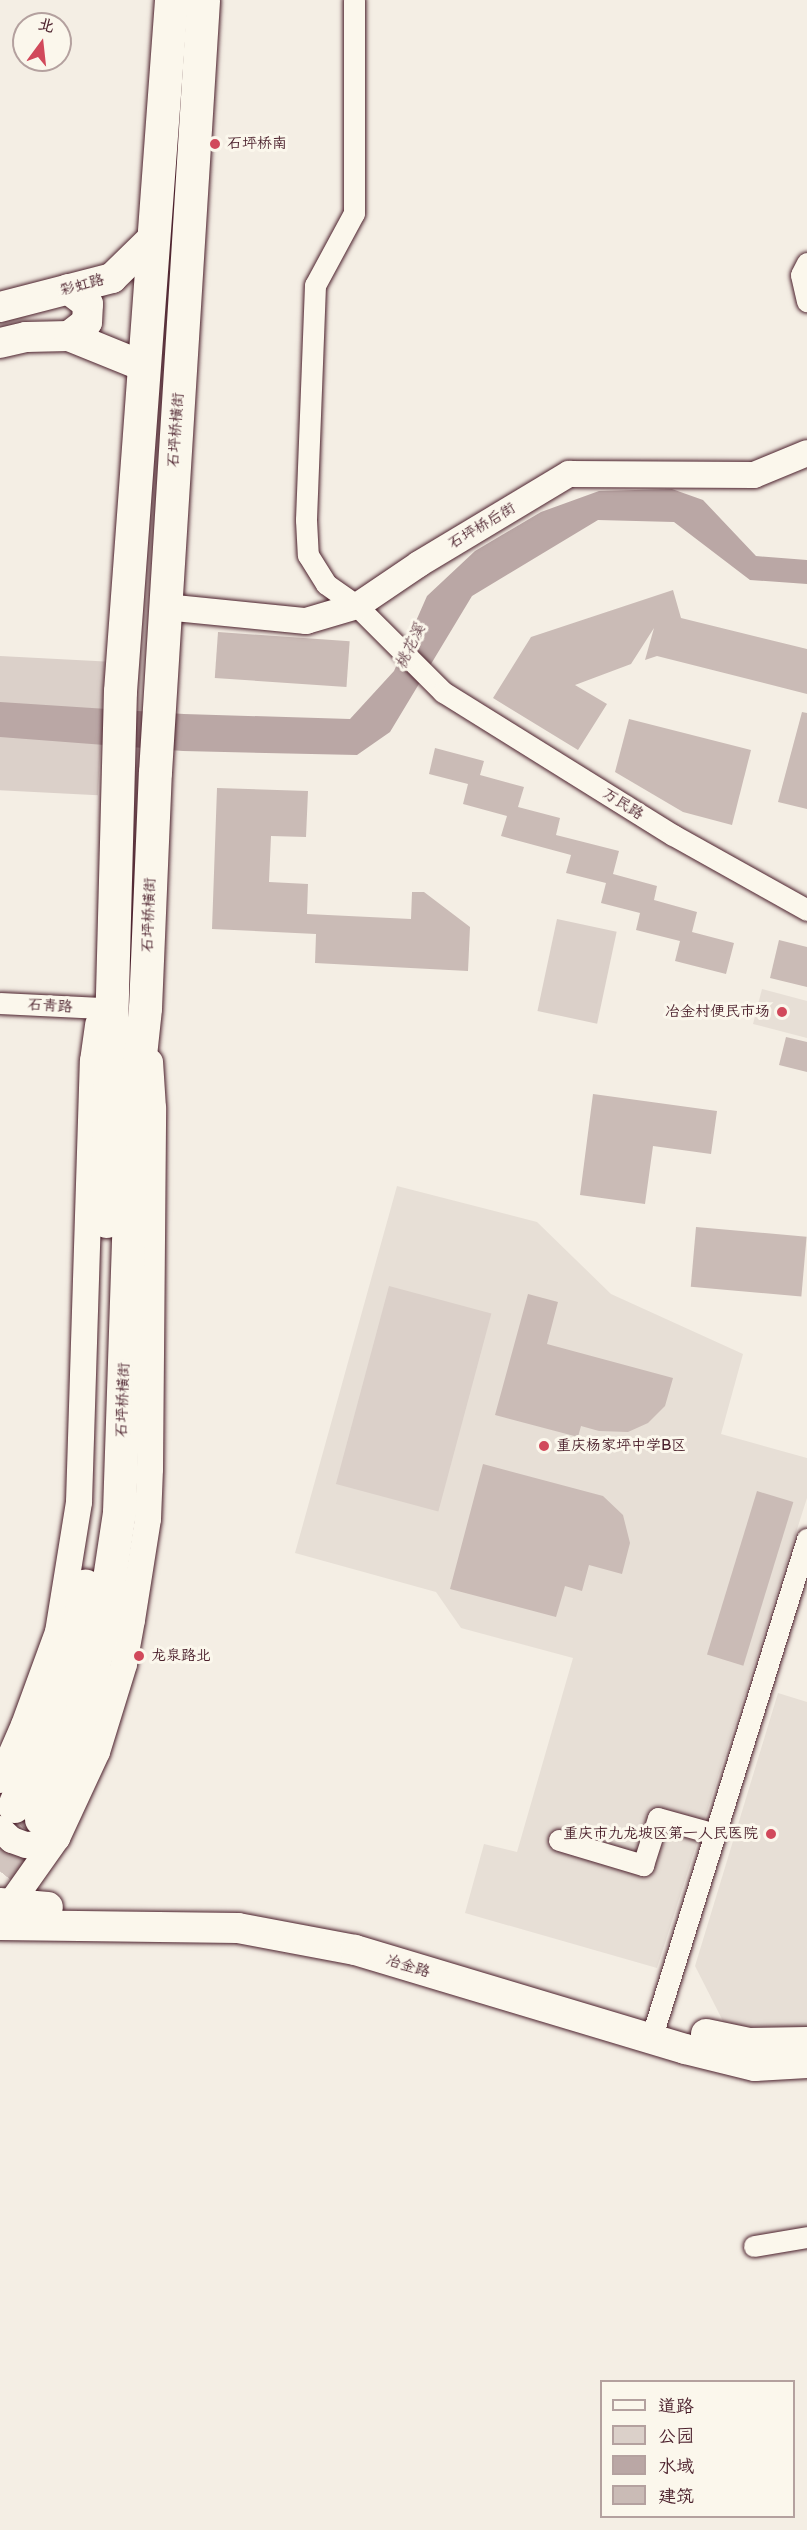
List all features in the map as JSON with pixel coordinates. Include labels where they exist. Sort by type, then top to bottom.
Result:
[{"type":"main road","name":"石坪桥横街","points":[[22,1814],[44,1731],[78,1630],[99,1507],[120,692],[151,240],[171,0]]},
{"type":"main road","name":"石坪桥横街","points":[[22,1814],[74,1741],[100,1638],[119,1512],[132,1130],[146,1008],[155,772],[203,0]]},
{"type":"main road","name":"彩虹路","points":[[0,307],[112,278],[151,240]]},
{"type":"main road","points":[[68,289],[88,304],[87,322],[69,336]]},
{"type":"main road","points":[[0,343],[26,337],[69,336],[143,366]]},
{"type":"main road","name":"冶金路","points":[[2,1913],[238,1928],[355,1950],[654,2030],[755,2066],[807,2063]]},
{"type":"main road","name":"冶金路","points":[[654,2030],[749,2043],[807,2043]]},
{"type":"street","name":"万民路","points":[[354,0],[354,213],[315,285],[306,520],[308,555],[326,584],[361,610],[443,692],[673,835],[807,910]]},
{"type":"street","points":[[807,264],[801,275],[807,301]]},
{"type":"street","name":"石坪桥后街","points":[[165,607],[306,621],[361,610],[419,564],[569,474],[753,475],[807,453]]},
{"type":"street","points":[[2,1913],[22,1814],[24,1725],[58,1632],[79,1502],[93,1061],[113,953]]},
{"type":"street","name":"石青路","points":[[0,1003],[101,1008]]},
{"type":"street","points":[[654,2030],[807,1539]]},
{"type":"street","points":[[559,1840],[643,1865],[658,1818],[715,1834]]},
{"type":"street","points":[[754,2246],[807,2237]]},
{"type":"shaded area","name":"冶金村便民市场","points":[[762,989],[807,1001],[807,1038],[753,1024]]},
{"type":"shaded area","name":"重庆杨家坪中学B区","points":[[397,1186],[537,1222],[611,1294],[743,1354],[721,1434],[807,1458],[807,1498],[657,1968],[465,1913],[484,1844],[517,1852],[573,1658],[461,1628],[436,1592],[295,1553]]},
{"type":"shaded area","name":"重庆市九龙坡区第一人民医院","points":[[778,1693],[807,1702],[807,2033],[749,2031],[725,2025],[695,1966]]},
{"type":"green space","points":[[0,656],[105,661],[98,795],[0,790]]},
{"type":"green space","points":[[557,919],[617,932],[597,1024],[537,1011]]},
{"type":"green space","points":[[389,1286],[491,1313],[438,1511],[336,1484]]},
{"type":"water","name":"桃花溪","points":[[672,489],[703,500],[756,556],[807,560],[807,584],[750,580],[674,522],[598,520],[472,596],[390,732],[357,755],[183,751],[0,737],[0,702],[184,714],[350,719],[394,671],[427,596],[475,551],[541,512],[599,491]]},
{"type":"building","points":[[673,590],[681,618],[807,649],[807,694],[657,656],[645,660],[654,628],[631,664],[575,685],[607,704],[578,750],[493,698],[531,637]]},
{"type":"building","points":[[218,632],[350,641],[346,687],[215,678]]},
{"type":"building","points":[[802,712],[807,713],[807,809],[778,802]]},
{"type":"building","points":[[629,719],[751,750],[732,825],[683,812],[615,772]]},
{"type":"building","points":[[435,748],[484,761],[480,775],[524,787],[518,807],[560,818],[556,835],[619,851],[613,874],[657,886],[654,900],[697,912],[692,932],[734,943],[726,974],[675,961],[680,941],[636,930],[640,913],[601,903],[606,883],[566,873],[571,855],[501,836],[507,816],[463,804],[468,784],[429,774]]},
{"type":"building","points":[[217,788],[308,791],[306,837],[271,836],[269,882],[308,884],[307,914],[411,919],[412,892],[424,892],[470,927],[468,971],[315,963],[316,934],[212,929]]},
{"type":"building","points":[[779,940],[807,947],[807,987],[770,978]]},
{"type":"building","points":[[786,1037],[807,1042],[807,1072],[779,1065]]},
{"type":"building","points":[[593,1094],[717,1111],[711,1154],[653,1146],[645,1204],[580,1195]]},
{"type":"building","points":[[696,1227],[807,1237],[801,1296],[691,1287]]},
{"type":"building","points":[[528,1294],[558,1302],[547,1344],[673,1378],[665,1406],[648,1423],[628,1432],[599,1431],[581,1426],[578,1437],[495,1415]]},
{"type":"building","points":[[483,1464],[603,1496],[623,1515],[630,1543],[622,1574],[589,1565],[582,1591],[565,1586],[556,1617],[450,1589]]},
{"type":"building","points":[[757,1491],[793,1502],[743,1666],[707,1655]]},
{"type":"tunnel","points":[[0,1871],[41,1819]]},
{"type":"place","name":"石坪桥南","points":[[215,144]]},
{"type":"place","name":"冶金村便民市场","points":[[782,1012]]},
{"type":"place","name":"重庆杨家坪中学B区","points":[[544,1446]]},
{"type":"place","name":"龙泉路北","points":[[139,1656]]},
{"type":"place","name":"重庆市九龙坡区第一人民医院","points":[[771,1834]]}]
